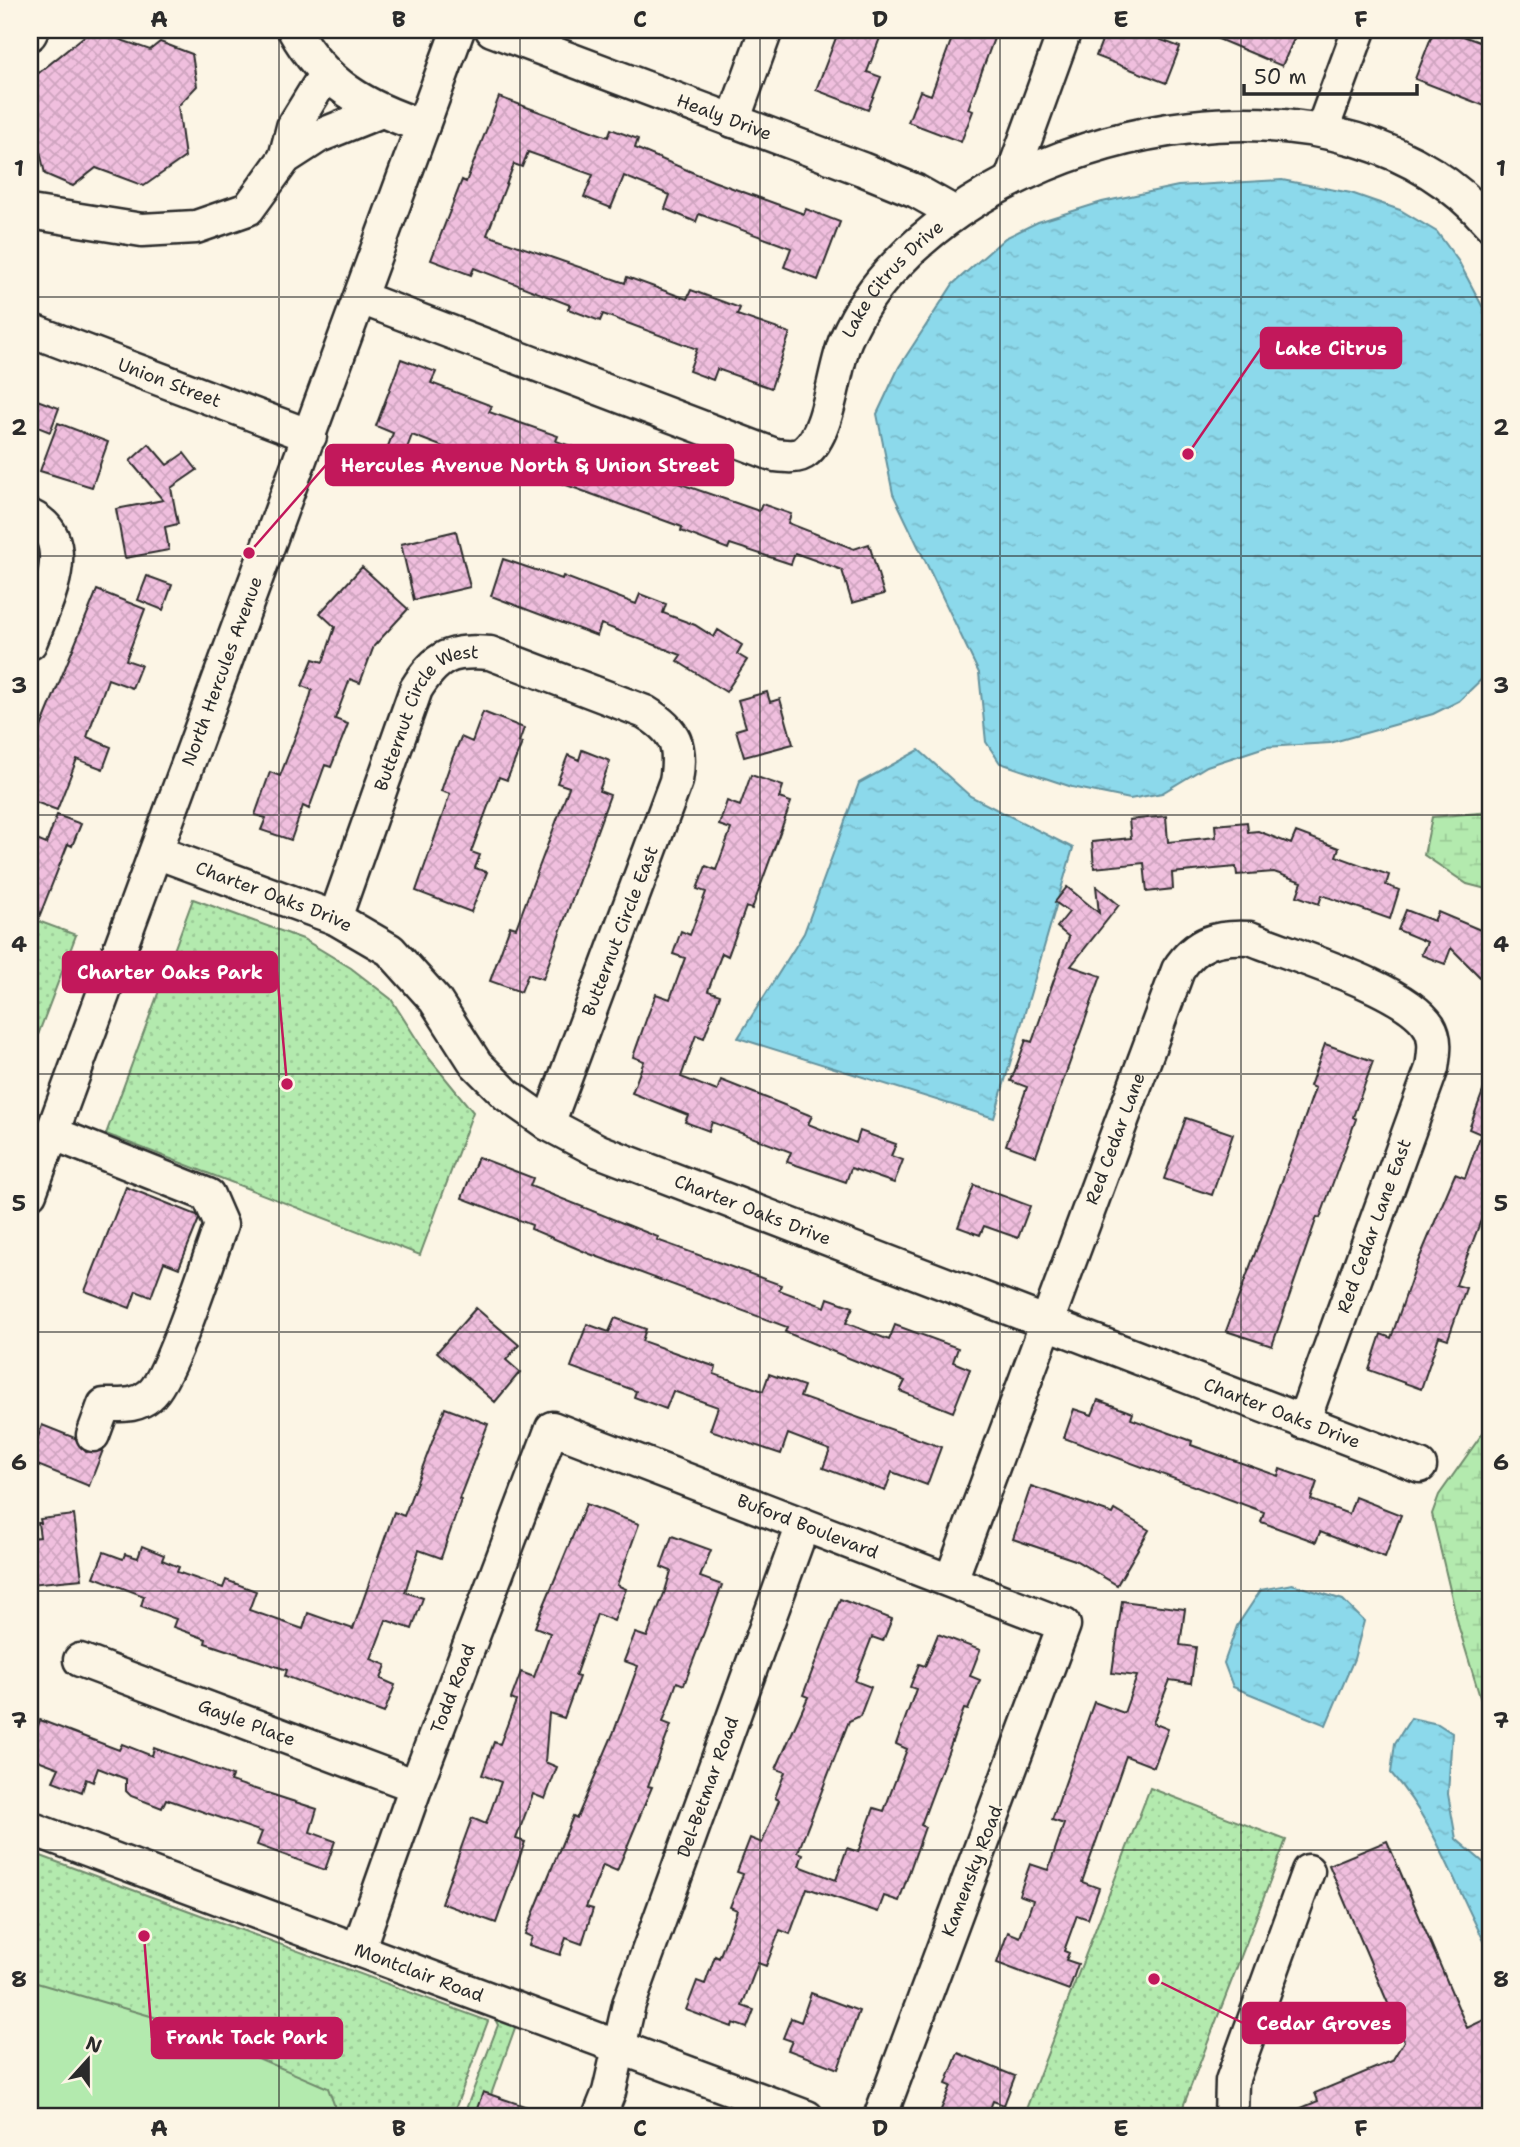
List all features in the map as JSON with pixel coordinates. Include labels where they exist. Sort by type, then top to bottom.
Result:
[{"type":"street","points":[[294,30],[325,75],[379,112],[423,127]]},
{"type":"street","name":"North Hercules Avenue","points":[[30,1193],[458,30]]},
{"type":"street","name":"Healy Drive","points":[[492,30],[916,191],[955,213]]},
{"type":"street","points":[[733,121],[766,30]]},
{"type":"street","points":[[1011,179],[1065,30]]},
{"type":"street","points":[[1322,130],[1359,30]]},
{"type":"street","points":[[285,158],[293,127],[325,75]]},
{"type":"street","points":[[30,212],[142,230],[196,227],[247,209],[285,158],[319,136],[379,112]]},
{"type":"street","name":"Lake Citrus Drive","points":[[361,298],[775,455],[789,457],[804,454],[821,428],[845,340],[870,296],[897,263],[955,213],[1011,179],[1111,142],[1179,128],[1233,126],[1322,130],[1402,156],[1441,177],[1470,201],[1490,224]]},
{"type":"street","name":"Union Street","points":[[30,330],[310,436]]},
{"type":"street","points":[[30,516],[48,530],[56,546],[57,563],[30,643]]},
{"type":"street","name":"Butternut Circle West","points":[[335,918],[416,689],[428,670],[444,657],[466,652],[490,653],[645,712],[661,722],[674,737]]},
{"type":"street","name":"Butternut Circle East","points":[[548,1124],[676,781],[680,758],[674,737]]},
{"type":"street","name":"Charter Oaks Drive","points":[[156,852],[335,918],[390,950],[435,1000],[476,1064],[507,1096],[548,1124],[599,1151],[1047,1320],[1420,1466]]},
{"type":"street","name":"Red Cedar Lane","points":[[951,1580],[1178,970],[1188,954],[1204,942],[1227,937],[1250,938],[1394,995],[1417,1011],[1430,1028]]},
{"type":"street","name":"Red Cedar Lane East","points":[[1303,1422],[1432,1068],[1435,1049],[1430,1028]]},
{"type":"street","points":[[52,1133],[208,1195],[221,1225],[181,1335],[153,1393],[135,1405],[104,1405],[93,1435]]},
{"type":"street","name":"Buford Boulevard","points":[[552,1428],[1064,1625]]},
{"type":"street","name":"Todd Road","points":[[358,1950],[416,1786],[552,1428]]},
{"type":"street","name":"Del-Betmar Road","points":[[599,2117],[609,2092],[629,2004],[803,1525]]},
{"type":"street","name":"Kamensky Road","points":[[880,2117],[1064,1625]]},
{"type":"street","name":"Gayle Place","points":[[80,1660],[416,1786]]},
{"type":"street","name":"Montclair Road","points":[[30,1828],[618,2049],[807,2117]]},
{"type":"street","points":[[1231,2117],[1232,2081],[1308,1871]]},
{"type":"green space","points":[[1490,812],[1490,890],[1467,884],[1424,855],[1432,817]]},
{"type":"green space","points":[[193,899],[303,939],[351,968],[391,999],[428,1057],[473,1112],[420,1255],[106,1134]]},
{"type":"green space","points":[[30,918],[76,935],[30,1056]]},
{"type":"green space","points":[[1490,1423],[1490,1730],[1459,1628],[1432,1514],[1439,1495]]},
{"type":"green space","points":[[1150,1788],[1286,1840],[1179,2117],[1023,2117]]},
{"type":"green space","points":[[30,1852],[488,2021],[452,2117],[30,2117]]},
{"type":"green space","points":[[30,1981],[178,2024],[328,2088],[335,2107],[332,2117],[30,2117]]},
{"type":"green space","points":[[494,2017],[516,2025],[483,2117],[463,2117],[498,2025]]},
{"type":"water","points":[[1282,180],[1351,193],[1400,210],[1437,232],[1459,262],[1490,321],[1490,671],[1459,701],[1433,714],[1330,743],[1265,747],[1207,766],[1162,793],[1130,799],[1072,787],[1000,763],[986,742],[979,673],[893,494],[877,414],[899,367],[953,284],[1005,238],[1038,222],[1102,202],[1178,186]]},
{"type":"water","points":[[919,750],[970,796],[1073,848],[994,1118],[738,1038],[804,933],[859,783]]},
{"type":"water","points":[[1292,1584],[1343,1600],[1364,1621],[1354,1659],[1326,1725],[1233,1687],[1224,1663],[1237,1626],[1261,1590]]},
{"type":"water","points":[[1411,1718],[1438,1724],[1452,1733],[1448,1794],[1456,1839],[1490,1868],[1490,1952],[1422,1815],[1391,1773],[1395,1743]]},
{"type":"building","points":[[92,30],[150,50],[160,42],[192,54],[197,86],[178,106],[185,157],[144,186],[96,168],[73,186],[45,174],[39,147],[30,143],[30,80]]},
{"type":"building","points":[[839,30],[883,30],[867,72],[881,77],[868,110],[816,90]]},
{"type":"building","points":[[955,30],[997,30],[968,109],[973,111],[961,142],[908,122],[920,91],[931,95]]},
{"type":"building","points":[[1106,30],[1135,30],[1180,47],[1166,83],[1096,56]]},
{"type":"building","points":[[1197,30],[1298,30],[1282,66]]},
{"type":"building","points":[[1434,30],[1447,30],[1490,46],[1490,108],[1415,79]]},
{"type":"building","points":[[499,97],[608,137],[611,129],[638,139],[635,148],[713,181],[804,214],[806,209],[840,222],[818,280],[784,267],[791,248],[699,214],[696,222],[665,209],[670,195],[624,176],[611,208],[584,197],[593,175],[528,152],[522,167],[514,164],[487,235],[625,283],[627,277],[687,299],[691,290],[740,308],[737,315],[790,333],[771,388],[717,369],[713,380],[689,371],[697,349],[603,314],[600,321],[568,309],[570,305],[474,268],[471,275],[431,260],[462,180],[466,182]]},
{"type":"building","points":[[401,359],[436,372],[431,383],[492,406],[489,412],[558,436],[556,441],[759,511],[762,504],[791,514],[788,523],[854,549],[869,544],[884,594],[852,603],[842,570],[795,553],[791,564],[730,544],[728,549],[681,531],[682,527],[561,483],[563,475],[477,445],[472,458],[412,435],[404,456],[387,449],[393,433],[376,426]]},
{"type":"building","points":[[37,400],[59,408],[50,432],[30,424]]},
{"type":"building","points":[[58,423],[108,442],[92,487],[40,471]]},
{"type":"building","points":[[149,444],[167,465],[184,453],[197,470],[171,488],[178,524],[165,527],[169,550],[125,558],[116,509],[163,500],[130,461]]},
{"type":"building","points":[[456,531],[470,587],[414,600],[401,544]]},
{"type":"building","points":[[503,559],[562,579],[563,576],[636,604],[640,594],[666,604],[663,613],[695,625],[714,637],[718,630],[742,645],[737,654],[747,660],[726,692],[677,661],[681,655],[601,624],[597,636],[491,596]]},
{"type":"building","points":[[362,567],[408,609],[374,646],[360,683],[350,679],[335,719],[348,724],[331,767],[325,765],[309,809],[303,806],[291,840],[261,830],[266,818],[255,815],[270,772],[280,776],[312,690],[302,686],[313,659],[323,662],[335,627],[320,613]]},
{"type":"building","points":[[147,576],[172,585],[163,610],[138,600]]},
{"type":"building","points":[[97,590],[145,609],[126,660],[141,665],[132,688],[108,679],[87,737],[111,747],[103,769],[77,759],[57,810],[30,800],[30,742],[34,744]]},
{"type":"building","points":[[767,692],[770,702],[780,699],[793,744],[744,757],[736,730],[746,727],[738,700]]},
{"type":"building","points":[[483,712],[524,728],[519,742],[522,743],[507,780],[499,777],[471,852],[480,855],[475,868],[487,872],[471,912],[416,891],[450,794],[441,791],[452,759],[461,737],[472,742]]},
{"type":"building","points":[[582,750],[610,761],[599,791],[610,795],[543,979],[528,974],[521,992],[490,981],[510,926],[516,928],[569,787],[557,783],[568,755],[579,760]]},
{"type":"building","points":[[751,775],[783,786],[779,798],[791,802],[752,909],[746,907],[728,956],[722,953],[708,991],[720,995],[704,1038],[696,1035],[681,1077],[717,1091],[721,1080],[812,1116],[808,1124],[856,1143],[860,1131],[896,1144],[891,1156],[903,1160],[894,1183],[851,1168],[846,1182],[787,1162],[791,1152],[712,1122],[709,1131],[685,1122],[688,1115],[632,1093],[644,1061],[633,1057],[647,1017],[656,994],[670,999],[685,958],[673,954],[681,931],[690,935],[706,892],[697,889],[706,866],[716,870],[731,829],[719,825],[727,801],[740,806]]},
{"type":"building","points":[[57,815],[81,824],[72,846],[68,844],[30,940],[30,837],[46,844]]},
{"type":"building","points":[[1166,816],[1168,842],[1216,837],[1215,825],[1247,822],[1248,832],[1258,831],[1291,844],[1296,832],[1339,848],[1336,856],[1389,875],[1386,885],[1399,890],[1390,919],[1322,895],[1319,904],[1297,896],[1302,882],[1274,872],[1237,875],[1236,867],[1172,873],[1173,889],[1147,892],[1144,863],[1094,868],[1092,842],[1131,838],[1129,820]]},
{"type":"building","points":[[1096,886],[1119,905],[1071,966],[1101,976],[1036,1156],[1006,1145],[1027,1087],[1011,1081],[1026,1040],[1032,1042],[1069,937],[1057,927],[1069,912],[1055,902],[1067,887],[1099,913]]},
{"type":"building","points":[[1406,910],[1434,921],[1438,912],[1490,934],[1490,969],[1481,978],[1451,948],[1445,964],[1421,955],[1427,942],[1398,930]]},
{"type":"building","points":[[1325,1044],[1373,1061],[1353,1117],[1356,1119],[1320,1218],[1317,1217],[1272,1346],[1226,1331],[1295,1146],[1315,1088],[1310,1086]]},
{"type":"building","points":[[1488,1078],[1490,1212],[1485,1210],[1456,1285],[1466,1288],[1448,1339],[1439,1336],[1421,1389],[1369,1370],[1381,1334],[1391,1338],[1414,1271],[1455,1174],[1465,1178],[1481,1134],[1469,1129]]},
{"type":"building","points":[[1186,1118],[1233,1134],[1212,1195],[1164,1179]]},
{"type":"building","points":[[478,1157],[533,1178],[530,1186],[658,1237],[657,1240],[781,1285],[779,1290],[825,1307],[828,1298],[853,1307],[846,1323],[889,1340],[895,1325],[958,1348],[953,1362],[970,1369],[953,1412],[900,1391],[905,1381],[785,1332],[787,1327],[590,1254],[531,1229],[532,1225],[462,1198]]},
{"type":"building","points":[[974,1185],[1030,1206],[1018,1238],[984,1226],[980,1235],[958,1227]]},
{"type":"building","points":[[126,1187],[197,1215],[199,1219],[179,1268],[164,1262],[151,1297],[136,1291],[130,1308],[85,1291]]},
{"type":"building","points":[[476,1308],[519,1345],[506,1360],[520,1372],[495,1402],[437,1352]]},
{"type":"building","points":[[615,1318],[646,1329],[642,1341],[716,1367],[714,1374],[763,1391],[769,1374],[804,1386],[800,1397],[941,1447],[927,1485],[892,1472],[885,1491],[823,1468],[830,1450],[788,1434],[781,1454],[710,1430],[718,1407],[673,1391],[666,1409],[634,1397],[636,1391],[571,1367],[587,1324],[609,1332]]},
{"type":"building","points":[[1098,1400],[1133,1413],[1131,1419],[1192,1441],[1191,1445],[1278,1476],[1280,1469],[1317,1482],[1311,1500],[1349,1514],[1355,1497],[1401,1515],[1385,1557],[1320,1532],[1316,1542],[1261,1522],[1264,1512],[1064,1438],[1074,1409],[1092,1415]]},
{"type":"building","points":[[445,1408],[488,1424],[459,1499],[461,1500],[441,1558],[419,1550],[405,1592],[423,1598],[412,1629],[386,1620],[371,1659],[386,1665],[381,1679],[395,1685],[384,1713],[285,1676],[287,1670],[205,1643],[206,1639],[173,1627],[176,1619],[141,1606],[144,1596],[94,1577],[104,1552],[123,1559],[125,1554],[138,1558],[142,1546],[164,1555],[162,1560],[179,1567],[177,1572],[223,1588],[226,1580],[256,1591],[249,1610],[303,1629],[308,1613],[353,1629],[394,1512],[404,1516]]},
{"type":"building","points":[[42,1425],[75,1438],[86,1452],[103,1450],[89,1486],[30,1462]]},
{"type":"building","points":[[1031,1486],[1113,1514],[1115,1510],[1149,1530],[1117,1585],[1075,1560],[1013,1539]]},
{"type":"building","points":[[586,1504],[639,1524],[617,1585],[626,1589],[614,1621],[597,1614],[575,1676],[579,1677],[564,1718],[549,1713],[545,1762],[557,1767],[545,1799],[533,1794],[516,1839],[525,1842],[496,1923],[441,1903],[472,1818],[486,1824],[501,1782],[482,1775],[494,1742],[500,1744],[516,1701],[511,1699],[521,1672],[534,1677],[550,1633],[535,1627]]},
{"type":"building","points":[[74,1515],[82,1579],[30,1584],[30,1538],[40,1537],[40,1519]]},
{"type":"building","points":[[672,1536],[711,1550],[700,1577],[722,1585],[684,1685],[677,1682],[663,1722],[671,1725],[648,1786],[652,1787],[617,1871],[603,1865],[586,1907],[593,1909],[582,1944],[566,1938],[560,1955],[529,1945],[532,1937],[525,1934],[573,1816],[577,1818],[613,1734],[638,1666],[624,1661],[635,1633],[647,1637],[665,1591],[671,1571],[661,1567]]},
{"type":"building","points":[[840,1599],[892,1619],[883,1641],[872,1637],[855,1681],[871,1687],[860,1716],[849,1721],[798,1852],[803,1854],[799,1866],[836,1880],[847,1848],[858,1852],[874,1808],[884,1811],[907,1749],[896,1744],[916,1689],[910,1687],[919,1664],[925,1666],[938,1634],[980,1650],[970,1676],[980,1680],[968,1710],[964,1709],[921,1825],[925,1827],[899,1901],[884,1896],[878,1912],[807,1888],[790,1934],[780,1930],[766,1966],[758,1963],[742,2006],[754,2010],[747,2028],[733,2023],[732,2027],[686,2010],[697,1981],[705,1984],[715,1956],[719,1958],[737,1910],[730,1907],[743,1874],[737,1872],[750,1838],[762,1843],[779,1800],[775,1798],[785,1772],[776,1769],[808,1697],[803,1695]]},
{"type":"building","points":[[1122,1601],[1185,1609],[1180,1645],[1196,1647],[1191,1683],[1170,1680],[1153,1723],[1168,1729],[1154,1767],[1126,1756],[1082,1882],[1099,1888],[1088,1919],[1077,1915],[1064,1951],[1069,1953],[1066,1960],[1078,1964],[1069,1990],[997,1963],[1008,1932],[1020,1937],[1033,1900],[1019,1895],[1030,1864],[1048,1870],[1064,1824],[1052,1820],[1094,1702],[1124,1713],[1137,1676],[1112,1673]]},
{"type":"building","points":[[40,1720],[119,1750],[122,1744],[152,1756],[154,1748],[232,1776],[230,1781],[317,1809],[310,1832],[335,1841],[325,1870],[257,1845],[262,1832],[166,1799],[162,1808],[131,1796],[126,1791],[126,1779],[98,1768],[93,1782],[86,1779],[82,1792],[53,1781],[59,1768],[30,1757],[30,1747]]},
{"type":"building","points":[[1387,1841],[1467,2028],[1490,2017],[1490,2117],[1280,2117],[1318,2101],[1315,2093],[1392,2061],[1404,2041],[1329,1865]]},
{"type":"building","points":[[811,1993],[859,2011],[838,2069],[788,2050],[792,2041],[783,2038],[791,2018],[801,2022]]},
{"type":"building","points":[[958,2053],[1015,2076],[1004,2105],[993,2101],[987,2117],[954,2117],[940,2112],[951,2086],[946,2084]]},
{"type":"building","points":[[483,2092],[548,2114],[547,2117],[474,2117]]},
{"type":"place","name":"Lake Citrus","points":[[1188,454]]},
{"type":"place","name":"Hercules Avenue North & Union Street","points":[[249,553]]},
{"type":"place","name":"Charter Oaks Park","points":[[287,1084]]},
{"type":"place","name":"Frank Tack Park","points":[[144,1936]]},
{"type":"place","name":"Cedar Groves","points":[[1154,1979]]}]
